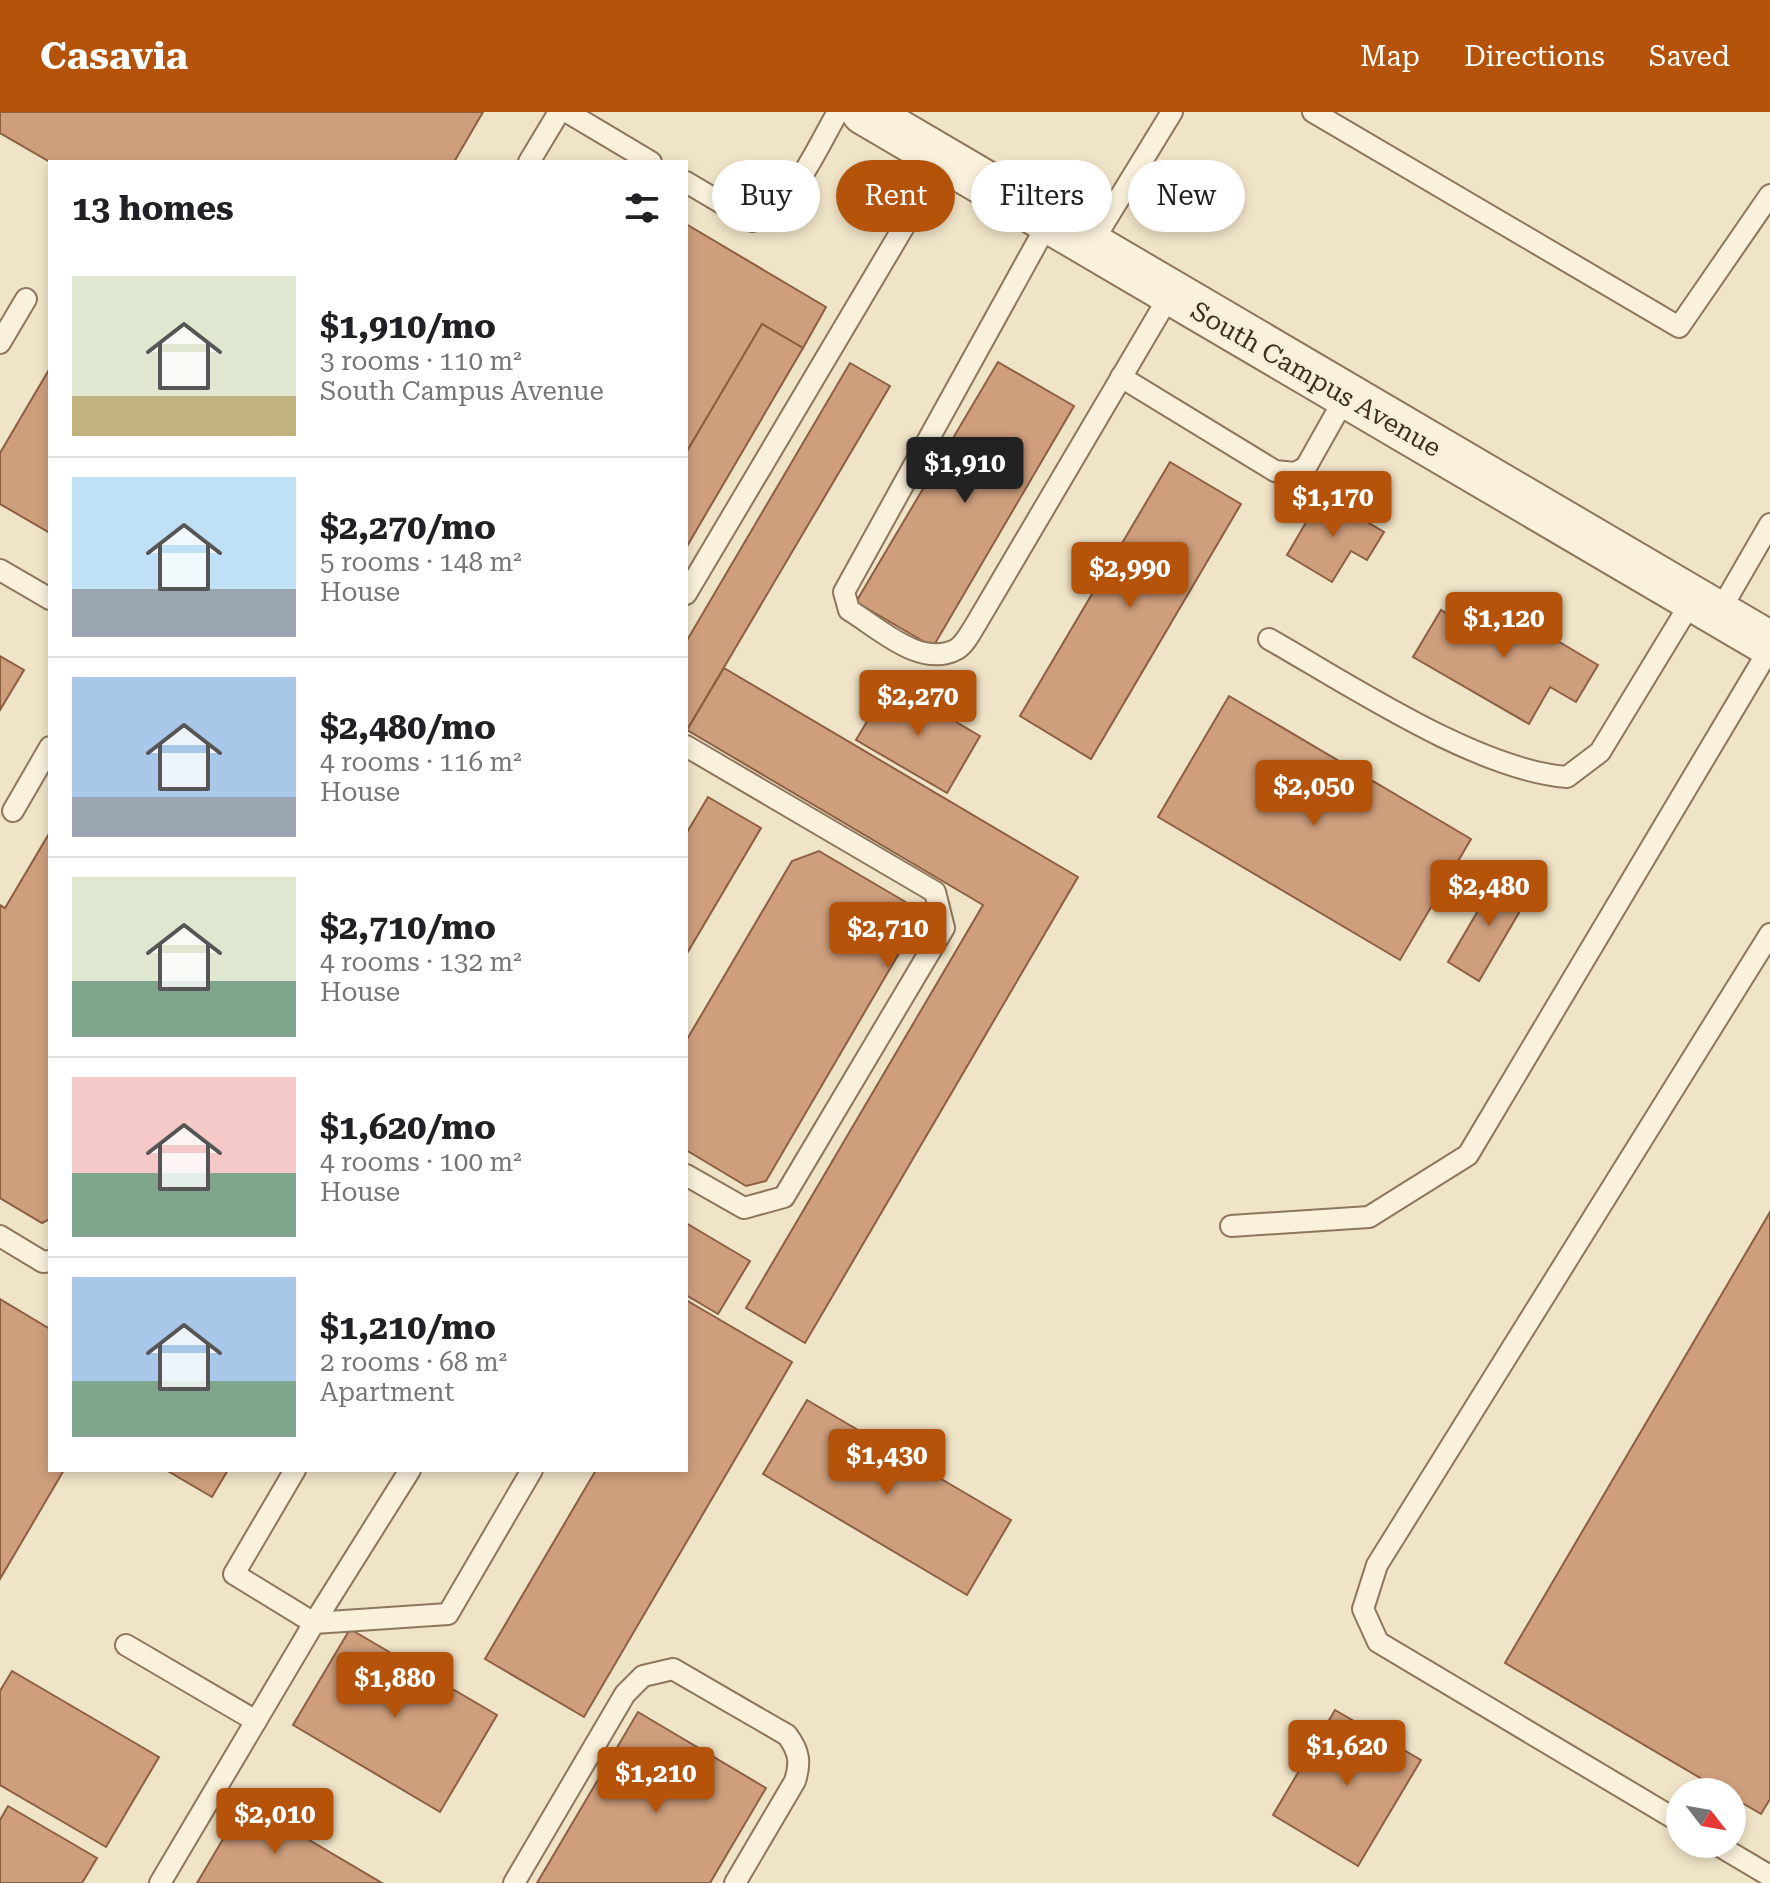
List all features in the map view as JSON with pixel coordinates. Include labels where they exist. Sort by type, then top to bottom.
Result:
[{"type":"street","name":"South Campus Avenue","points":[[864,112],[971,175]]},
{"type":"street","name":"South Campus Avenue","points":[[1067,232],[1770,646]]},
{"type":"lane","points":[[530,160],[559,112]]},
{"type":"lane","points":[[567,112],[648,160]]},
{"type":"lane","points":[[688,183],[752,221],[764,218],[778,209],[838,112]]},
{"type":"lane","points":[[1090,246],[1172,112]]},
{"type":"lane","points":[[1313,112],[1679,327],[1770,195]]},
{"type":"lane","points":[[688,591],[944,159]]},
{"type":"lane","points":[[1043,232],[844,592],[849,610],[923,655],[942,655],[959,648],[1171,293]]},
{"type":"lane","points":[[0,343],[26,299]]},
{"type":"lane","points":[[1121,377],[1275,471],[1295,473],[1306,467],[1346,396]]},
{"type":"lane","points":[[1269,639],[1421,725],[1533,775],[1567,777],[1600,752],[1770,524]]},
{"type":"lane","points":[[0,570],[48,598]]},
{"type":"lane","points":[[1231,1226],[1369,1217],[1468,1155],[1770,646]]},
{"type":"lane","points":[[688,747],[935,892],[944,928],[784,1197],[744,1208],[688,1176]]},
{"type":"lane","points":[[13,811],[48,750]]},
{"type":"lane","points":[[1666,1814],[1378,1642],[1363,1609],[1377,1565],[1770,934]]},
{"type":"lane","points":[[0,1236],[43,1262],[48,1261]]},
{"type":"lane","points":[[294,1472],[234,1574],[314,1623],[448,1614],[531,1472]]},
{"type":"lane","points":[[160,1883],[314,1623],[409,1472]]},
{"type":"lane","points":[[126,1645],[256,1721]]},
{"type":"lane","points":[[514,1883],[625,1694],[643,1676],[673,1669],[787,1735],[797,1750],[800,1765],[795,1781],[735,1883]]},
{"type":"lane","points":[[1740,1858],[1770,1876]]},
{"type":"building","points":[[0,112],[483,112],[455,160],[48,161],[0,133]]},
{"type":"building","points":[[688,225],[826,307],[803,348],[762,324],[688,450]]},
{"type":"building","points":[[762,324],[803,348],[688,545],[688,450]]},
{"type":"building","points":[[998,362],[1074,406],[933,647],[856,602]]},
{"type":"building","points":[[850,363],[890,386],[688,728],[688,639]]},
{"type":"building","points":[[48,371],[48,532],[0,504],[0,453]]},
{"type":"building","points":[[1170,462],[1241,504],[1091,759],[1020,716]]},
{"type":"building","points":[[1322,495],[1384,532],[1367,560],[1351,551],[1332,582],[1287,555]]},
{"type":"building","points":[[1484,597],[1598,665],[1576,702],[1550,687],[1529,724],[1413,657],[1441,610],[1466,626]]},
{"type":"building","points":[[0,656],[24,670],[0,710]]},
{"type":"building","points":[[724,668],[1078,877],[805,1343],[746,1308],[983,905],[688,728]]},
{"type":"building","points":[[890,683],[980,736],[947,793],[856,740]]},
{"type":"building","points":[[1229,696],[1471,839],[1400,960],[1158,817]]},
{"type":"building","points":[[708,797],[761,828],[688,952],[688,831]]},
{"type":"building","points":[[48,835],[48,1220],[42,1223],[0,1198],[0,905],[5,908]]},
{"type":"building","points":[[819,851],[909,904],[912,931],[766,1181],[746,1186],[688,1151],[688,1038],[792,861]]},
{"type":"building","points":[[1499,875],[1530,894],[1479,981],[1448,962]]},
{"type":"building","points":[[1770,1212],[1770,1799],[1761,1814],[1746,1805],[1746,1778],[1700,1778],[1505,1663]]},
{"type":"building","points":[[688,1224],[750,1261],[718,1314],[688,1296]]},
{"type":"building","points":[[0,1299],[48,1328],[48,1472],[63,1472],[0,1579]]},
{"type":"building","points":[[688,1301],[792,1362],[584,1717],[485,1659],[595,1472],[688,1472]]},
{"type":"building","points":[[807,1400],[1011,1520],[967,1595],[763,1474]]},
{"type":"building","points":[[169,1472],[227,1472],[212,1497]]},
{"type":"building","points":[[350,1629],[497,1715],[440,1812],[293,1725]]},
{"type":"building","points":[[12,1671],[159,1757],[106,1847],[0,1785],[0,1691]]},
{"type":"building","points":[[1335,1710],[1421,1760],[1358,1866],[1273,1815]]},
{"type":"building","points":[[638,1712],[766,1788],[710,1883],[537,1883]]},
{"type":"building","points":[[245,1802],[382,1883],[197,1883]]},
{"type":"building","points":[[8,1806],[97,1858],[82,1883],[0,1883],[0,1820]]}]
